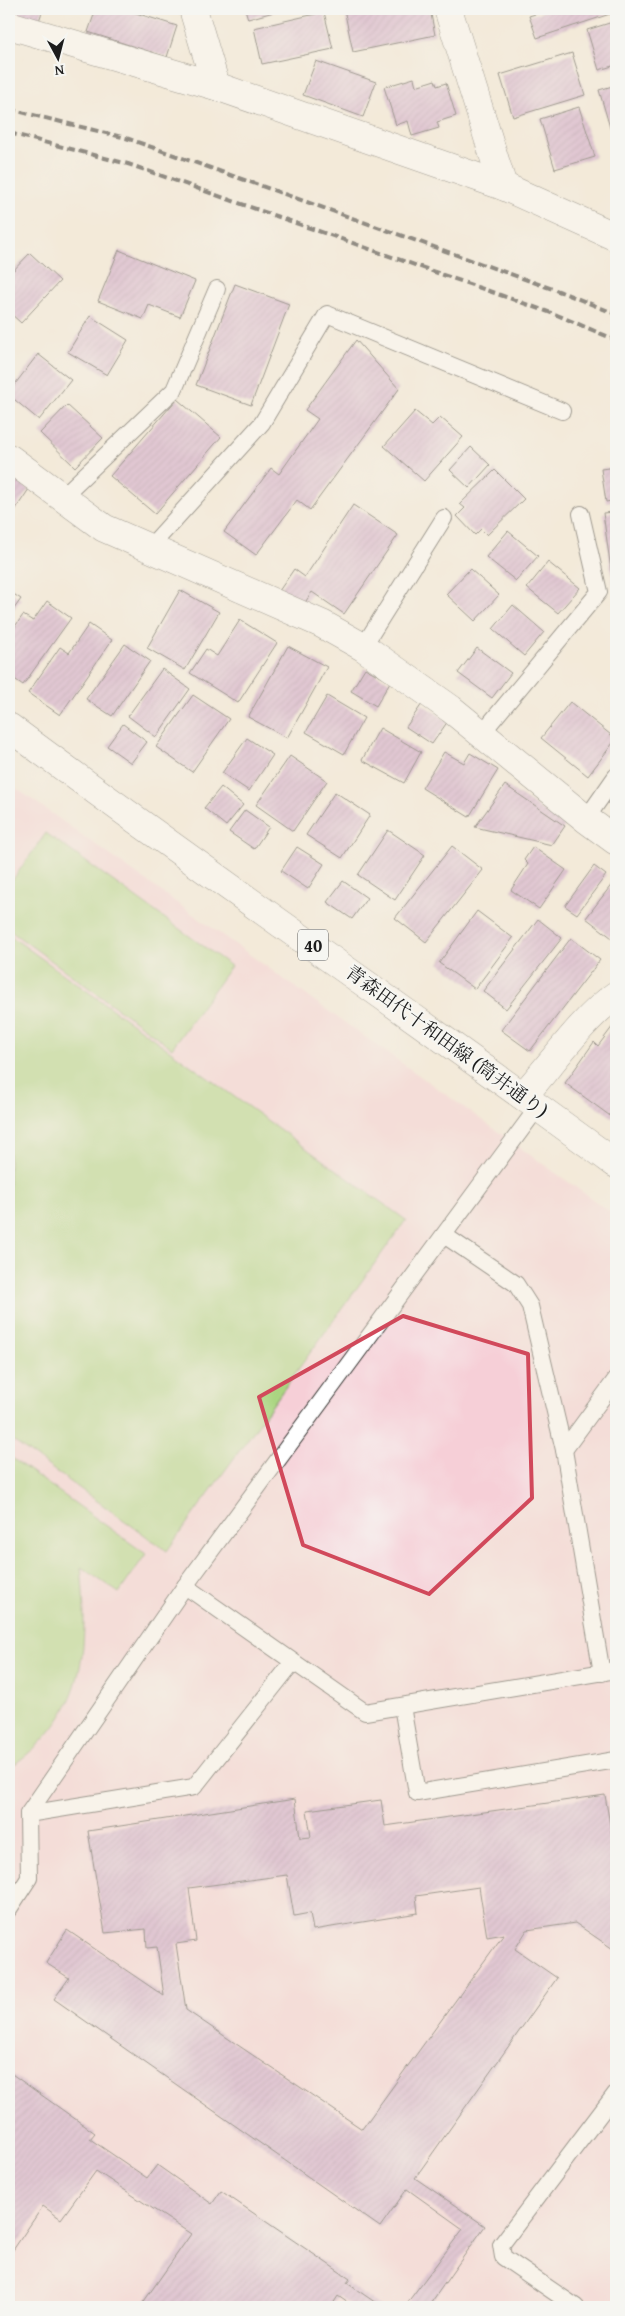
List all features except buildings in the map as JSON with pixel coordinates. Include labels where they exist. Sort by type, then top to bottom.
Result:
[{"type":"street","points":[[194,9],[216,86]]},
{"type":"street","points":[[448,9],[502,186]]},
{"type":"street","points":[[9,25],[216,86],[502,186],[616,237]]},
{"type":"street","points":[[9,458],[104,528],[322,624],[364,646],[482,733],[586,819],[616,841]]},
{"type":"street","name":"青森田代十和田線 (筒井通り)","points":[[9,727],[114,806],[531,1101],[616,1164]]},
{"type":"street","points":[[531,1101],[576,1034],[616,995]]},
{"type":"lane","points":[[62,497],[174,390],[217,290]]},
{"type":"lane","points":[[150,547],[262,423],[327,314],[562,411]]},
{"type":"lane","points":[[482,733],[599,592],[581,514]]},
{"type":"lane","points":[[364,646],[444,518]]},
{"type":"lane","points":[[586,819],[616,776]]},
{"type":"lane","points":[[9,1909],[29,1878],[28,1814],[185,1586],[444,1235],[531,1101]]},
{"type":"lane","points":[[185,1586],[365,1712],[609,1671],[564,1450],[530,1306],[516,1284],[444,1235]]},
{"type":"lane","points":[[564,1450],[616,1379]]},
{"type":"lane","points":[[28,1814],[194,1788],[293,1662]]},
{"type":"lane","points":[[402,1706],[417,1793],[616,1760]]},
{"type":"lane","points":[[576,2307],[503,2257],[501,2245],[616,2093]]},
{"type":"highlighted area","points":[[403,1316],[528,1354],[532,1498],[429,1594],[303,1545],[259,1397]]},
{"type":"shaded area","points":[[9,783],[616,1216],[616,2307],[9,2307]]},
{"type":"green space","points":[[46,833],[231,966],[172,1048],[9,930],[9,885]]},
{"type":"green space","points":[[9,935],[406,1220],[167,1551],[9,1438]]},
{"type":"green space","points":[[9,1456],[146,1554],[119,1593],[81,1567],[84,1627],[82,1655],[77,1680],[68,1704],[54,1727],[35,1748],[9,1768]]},
{"type":"railway","points":[[9,109],[126,138],[561,292],[616,314]]},
{"type":"railway","points":[[9,133],[128,164],[557,315],[616,340]]}]
